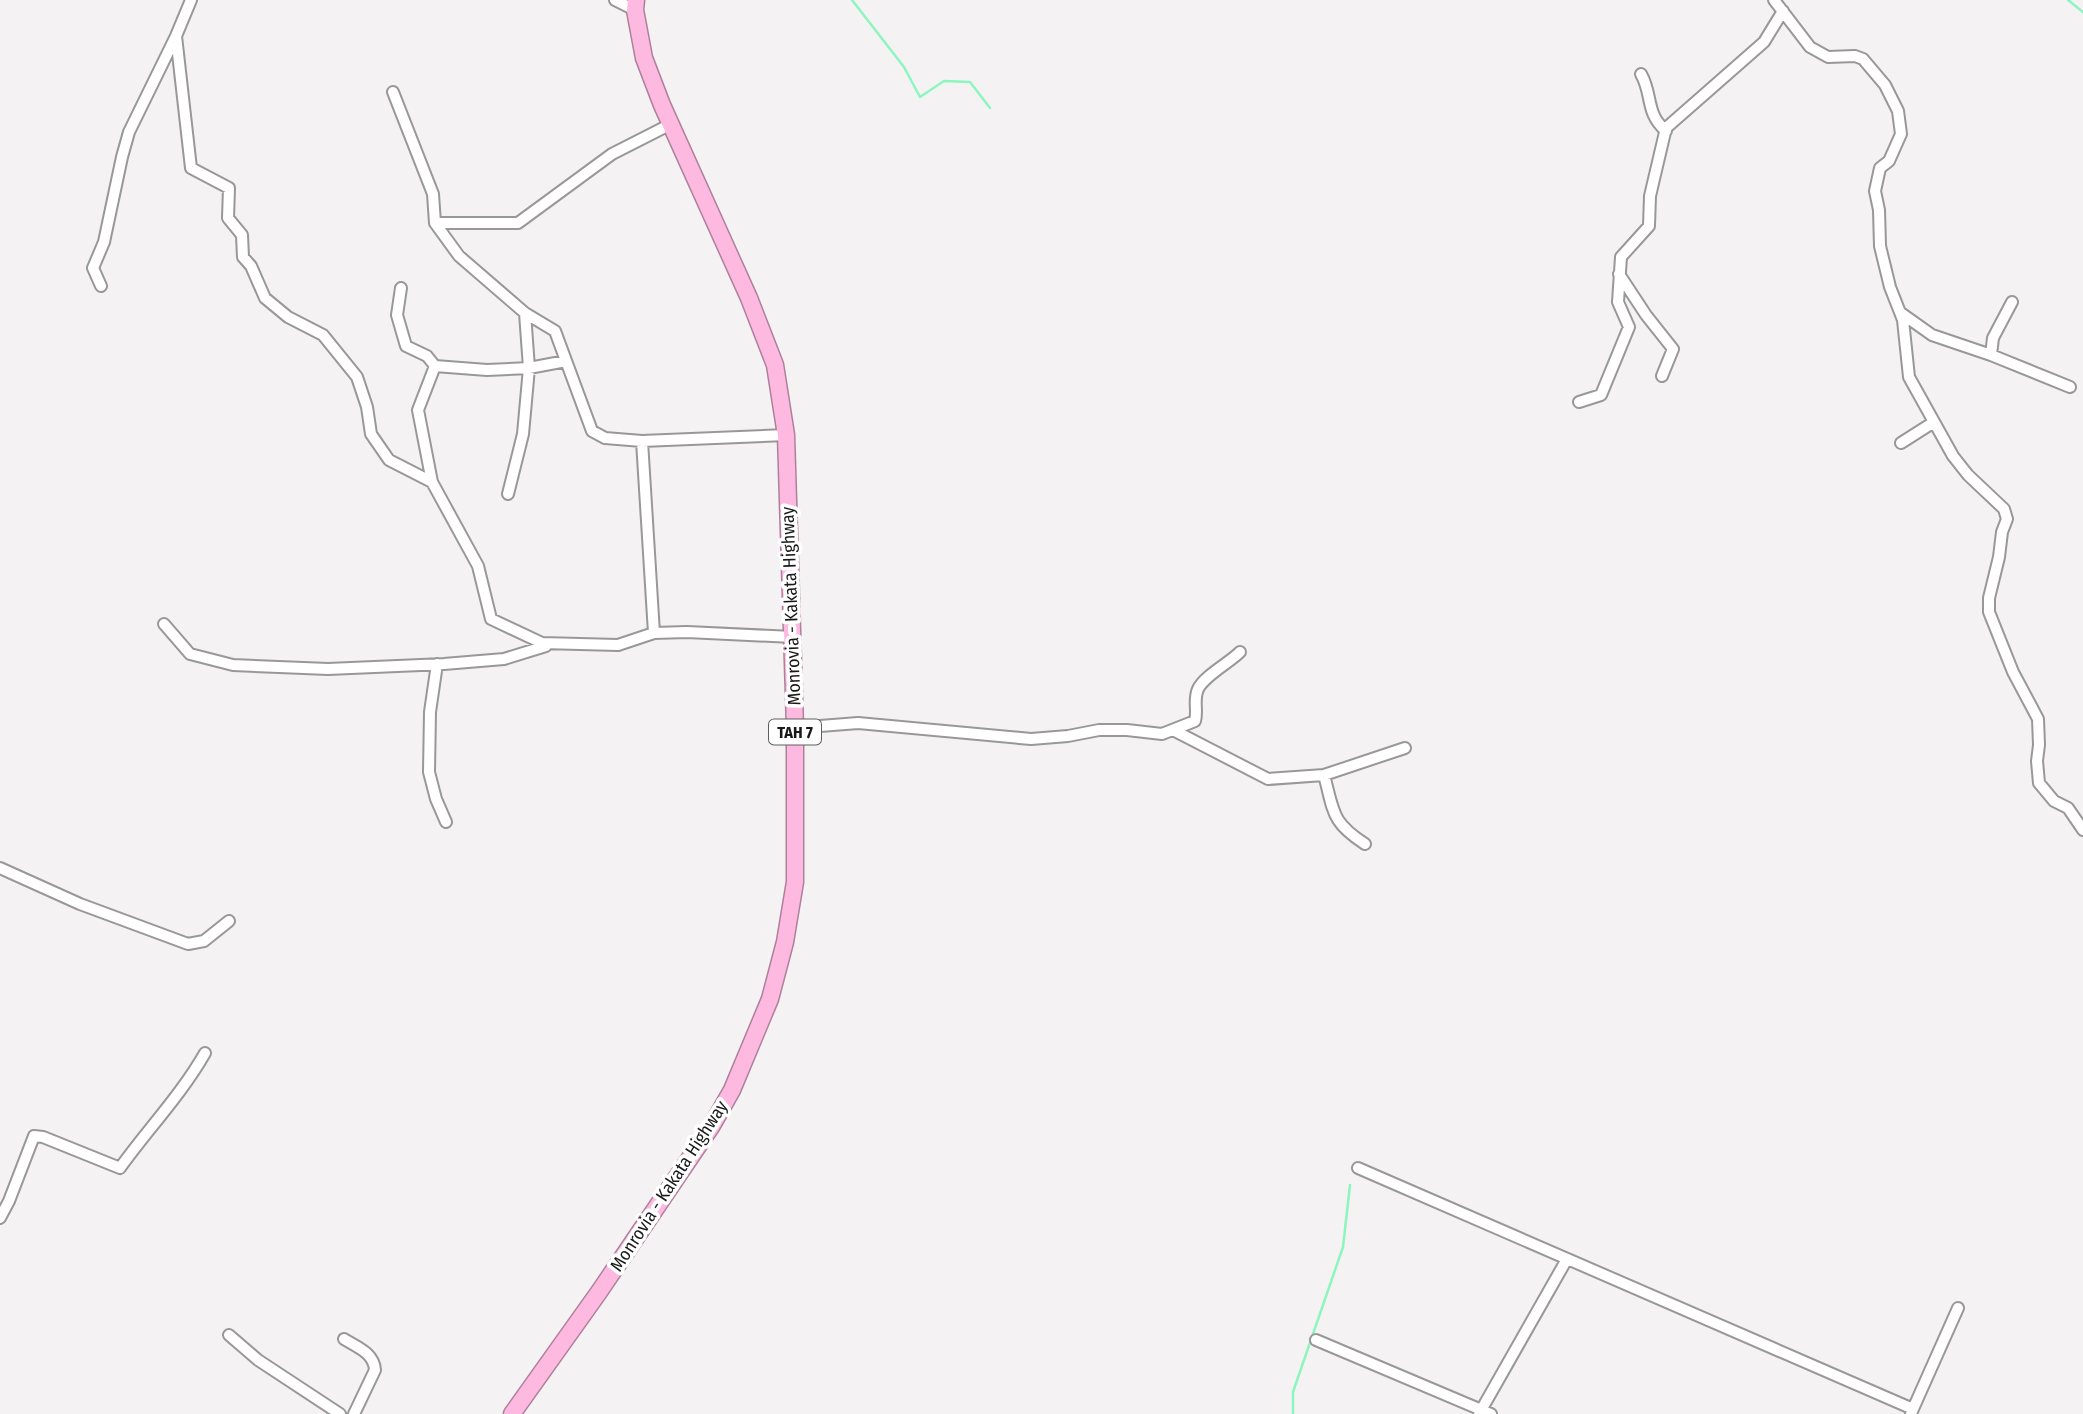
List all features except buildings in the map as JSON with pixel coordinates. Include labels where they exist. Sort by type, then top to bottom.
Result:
[{"type":"highway","name":"Monrovia - Kakata Highway","points":[[512,1414],[690,1160],[732,1090],[776,976],[795,882],[795,728],[786,435],[775,365],[749,298],[644,58],[635,5]]},
{"type":"street","points":[[101,286],[93,268],[104,242],[125,144],[191,0]]},
{"type":"street","points":[[615,0],[635,5]]},
{"type":"street","points":[[1774,0],[1799,35],[1819,52],[1828,57],[1855,56],[1863,59],[1885,85],[1898,111],[1901,134],[1889,161],[1881,168],[1875,191],[1881,246],[1890,288],[1901,313],[1909,377],[1959,465],[2004,509],[2007,519],[1989,598],[1989,612],[2025,697],[2038,719],[2039,783],[2054,801],[2067,808],[2083,830]]},
{"type":"street","points":[[1579,402],[1601,395],[1629,327],[1618,302],[1620,257],[1649,226],[1650,196],[1666,128],[1764,42],[1783,11]]},
{"type":"street","points":[[176,36],[191,168],[229,188],[228,218],[242,234],[243,257],[251,266],[265,298],[288,317],[323,335],[357,377],[367,407],[371,434],[389,460],[432,482]]},
{"type":"street","points":[[1641,74],[1647,87],[1654,119],[1666,131]]},
{"type":"street","points":[[393,92],[433,194],[435,223],[459,256],[526,313],[555,331],[592,431],[605,439],[642,441],[786,435]]},
{"type":"street","points":[[435,223],[518,223],[612,154],[671,124]]},
{"type":"street","points":[[1619,274],[1672,349],[1662,376]]},
{"type":"street","points":[[401,288],[397,316],[406,346],[427,356],[435,366],[487,370],[529,368],[566,361]]},
{"type":"street","points":[[1991,355],[1993,338],[2012,302]]},
{"type":"street","points":[[508,494],[523,434],[529,368],[526,313]]},
{"type":"street","points":[[1901,313],[1932,335],[2070,387]]},
{"type":"street","points":[[435,366],[418,410],[432,482],[478,566],[491,620],[542,643],[618,645],[654,633],[687,632],[793,636]]},
{"type":"street","points":[[1901,443],[1934,422]]},
{"type":"street","points":[[642,441],[654,633]]},
{"type":"street","points":[[164,624],[190,654],[233,665],[328,670],[436,664],[504,659],[546,646]]},
{"type":"street","points":[[795,728],[859,723],[1031,739],[1099,730],[1162,734],[1195,721],[1198,688],[1240,652]]},
{"type":"street","points":[[436,664],[430,712],[429,772],[446,822]]},
{"type":"street","points":[[1173,730],[1268,779],[1324,775],[1405,748]]},
{"type":"street","points":[[1324,775],[1335,818],[1346,832],[1365,844]]},
{"type":"street","points":[[0,868],[79,904],[188,944],[204,941],[229,921]]},
{"type":"street","points":[[0,1218],[34,1136],[43,1137],[120,1168],[145,1132],[192,1076],[205,1053]]},
{"type":"street","points":[[1358,1168],[1912,1411],[1958,1308]]},
{"type":"street","points":[[1316,1340],[1484,1413],[1567,1259]]},
{"type":"street","points":[[229,1335],[258,1360],[340,1414]]},
{"type":"street","points":[[344,1339],[370,1356],[375,1370],[354,1414]]},
{"type":"waterway","points":[[852,0],[904,67],[920,97],[944,81],[970,82],[990,108]]},
{"type":"waterway","points":[[2068,0],[2083,12]]},
{"type":"waterway","points":[[1293,1414],[1293,1392],[1343,1247],[1350,1185]]}]
